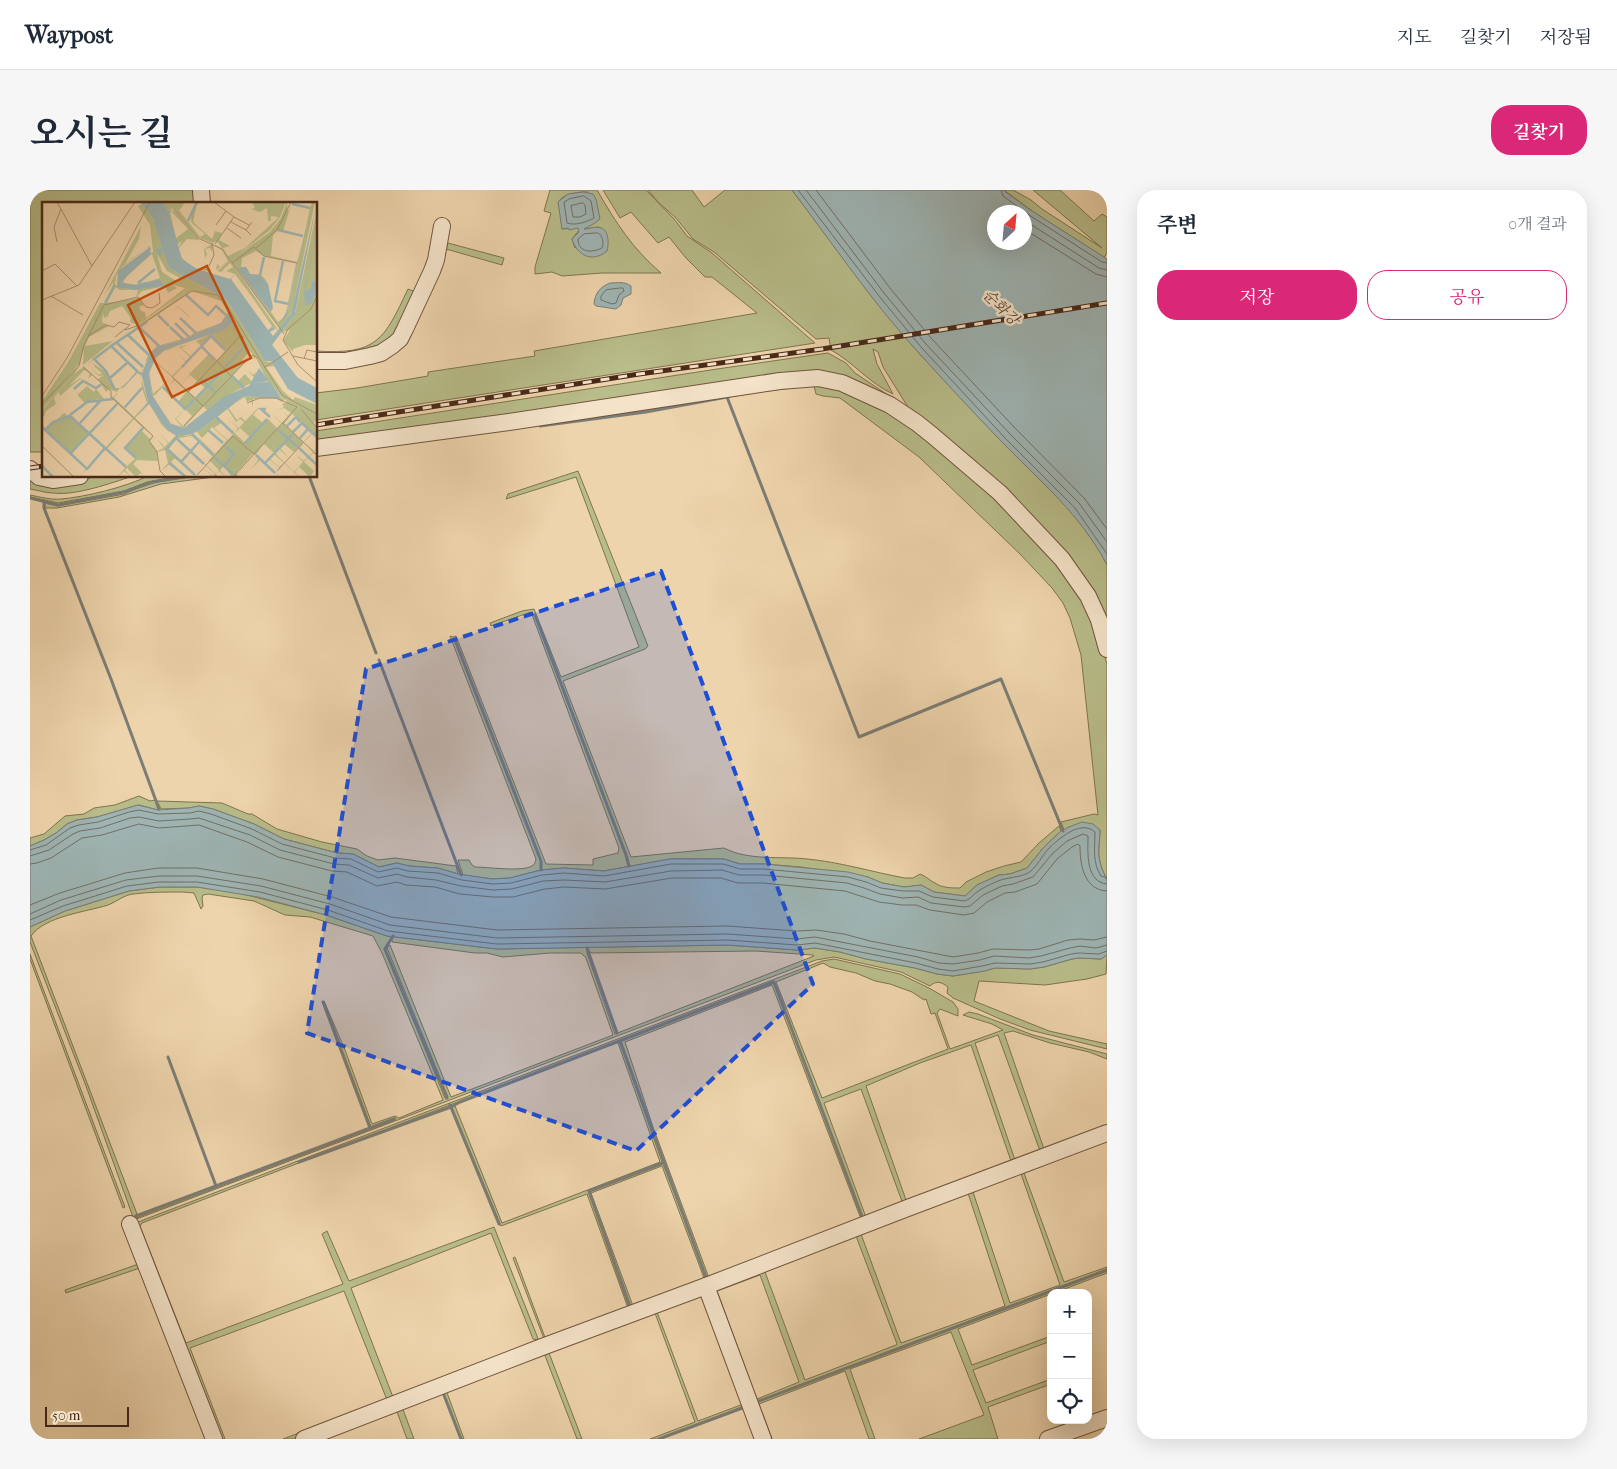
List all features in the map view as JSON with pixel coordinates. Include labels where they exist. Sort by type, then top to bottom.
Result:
[{"type":"street","points":[[318,361],[346,360],[370,356],[381,353],[394,345],[400,338],[432,271],[436,260],[442,226]]},
{"type":"street","points":[[318,448],[508,422],[780,381],[818,378],[833,380],[874,397],[917,423],[984,478],[1013,506],[1052,547],[1081,583],[1098,620],[1107,649]]},
{"type":"street","points":[[30,469],[42,478]]},
{"type":"street","points":[[44,478],[52,480],[66,478]]},
{"type":"street","points":[[304,1439],[1107,1133]]},
{"type":"street","points":[[130,1224],[214,1439]]},
{"type":"street","points":[[706,1286],[764,1439]]},
{"type":"street","points":[[1048,1439],[1107,1418]]},
{"type":"highlighted area","points":[[661,571],[813,984],[636,1151],[307,1033],[366,669]]},
{"type":"green space","points":[[30,190],[194,190],[196,202],[42,202],[42,452],[30,452]]},
{"type":"green space","points":[[550,190],[597,190],[625,234],[641,254],[661,273],[602,273],[562,276],[552,272],[535,274],[535,267],[551,213],[544,211]],"holes":[[[588,192],[585,227],[583,229],[599,227],[575,248],[572,239],[579,230],[578,228],[562,229],[559,201],[570,194]]]},
{"type":"green space","points":[[603,190],[646,190],[675,220],[687,236],[712,253],[815,343],[318,420],[318,393],[428,376],[428,372],[535,356],[534,351],[757,313],[712,277],[705,277],[669,237],[658,243],[631,212],[620,218]]},
{"type":"green space","points":[[648,190],[692,190],[704,207],[725,190],[792,190],[875,300],[917,351],[1002,442],[1071,511],[1099,549],[1107,565],[1107,632],[1089,590],[911,412],[883,367],[878,352],[873,349],[877,364],[893,394],[876,384],[847,360],[831,350],[829,338],[816,339],[714,252],[693,239],[676,218]]},
{"type":"green space","points":[[1004,190],[1013,190],[1031,200],[1102,248],[1033,190],[1060,190],[1094,221],[1102,214],[1107,217],[1107,253],[1104,258],[1032,211],[1032,205],[1024,205]]},
{"type":"green space","points":[[448,243],[504,258],[502,265],[446,249]]},
{"type":"green space","points":[[408,289],[418,293],[407,318],[394,335],[385,342],[375,347],[352,353],[318,357],[318,351],[336,352],[366,347],[376,341],[392,321]]},
{"type":"green space","points":[[828,353],[846,363],[855,373],[894,399],[840,378],[318,445],[318,431]]},
{"type":"green space","points":[[812,380],[872,399],[964,465],[1073,579],[1102,647],[1107,664],[1107,881],[1099,858],[1100,830],[1069,827],[1064,830],[1061,822],[1094,814],[1098,815],[1081,655],[1070,618],[1063,603],[1052,588],[1020,554],[919,457],[840,398],[816,394],[814,386],[811,386],[766,391],[646,411],[480,431]]},
{"type":"green space","points":[[578,471],[648,646],[645,649],[563,681],[631,857],[724,848],[744,855],[819,860],[905,878],[913,878],[920,874],[941,886],[960,888],[966,882],[986,872],[1021,862],[1059,826],[1061,831],[1044,847],[1027,868],[1010,874],[999,875],[977,885],[965,896],[934,892],[921,885],[904,887],[882,883],[868,877],[801,867],[740,864],[724,859],[670,859],[604,871],[564,868],[541,870],[510,878],[492,879],[463,875],[458,860],[469,860],[475,867],[521,869],[532,866],[536,859],[450,636],[456,636],[546,864],[593,865],[593,859],[618,853],[619,848],[531,612],[491,626],[490,623],[522,611],[534,609],[561,677],[639,647],[576,477],[506,499],[508,494]]},
{"type":"green space","points":[[30,474],[66,483],[89,478],[126,478],[72,493],[47,493],[30,489]]},
{"type":"green space","points":[[144,478],[169,478],[147,482],[124,491],[58,503],[30,497],[30,495],[57,499],[71,498],[117,488]]},
{"type":"green space","points":[[184,478],[206,478],[161,484],[119,497],[57,508],[45,508],[45,503],[58,506],[124,494],[157,482]]},
{"type":"green space","points":[[139,796],[150,801],[155,800],[158,810],[139,805],[97,817],[77,820],[67,824],[44,840],[30,846],[30,838],[44,834],[65,816],[84,814],[94,808],[115,805]]},
{"type":"green space","points":[[157,801],[222,803],[252,814],[277,829],[322,842],[357,849],[367,856],[378,860],[395,858],[456,866],[458,874],[438,868],[409,866],[397,863],[379,867],[353,854],[337,853],[284,839],[254,824],[213,809],[199,806],[161,809]]},
{"type":"green space","points":[[160,887],[197,887],[235,892],[326,915],[387,936],[497,949],[727,945],[797,950],[815,948],[953,976],[995,968],[1030,969],[1079,958],[1101,959],[1107,955],[1106,974],[1087,979],[1045,985],[979,981],[974,1001],[1049,1031],[1107,1044],[1107,1049],[1030,1030],[1000,1019],[953,998],[947,993],[948,987],[941,983],[937,982],[930,986],[901,972],[834,957],[816,960],[134,1220],[86,1086],[30,942],[30,927],[65,911],[129,891]],"holes":[[[151,892],[194,893],[201,909],[203,906],[203,895],[208,894],[254,901],[285,915],[310,917],[373,936],[382,953],[443,1100],[399,1118],[395,1116],[372,1124],[345,1050],[324,1001],[371,1127],[396,1118],[395,1120],[136,1218],[135,1215],[137,1214],[31,936],[37,929],[56,919],[108,905],[123,897]],[[392,937],[392,942],[487,953],[503,957],[550,953],[581,953],[586,958],[613,1035],[451,1097],[390,945],[387,948],[448,1097],[447,1099],[384,949]],[[587,948],[591,953],[756,951],[814,956],[615,1034],[587,953]]]},
{"type":"green space","points":[[30,954],[125,1207],[123,1208],[30,959]]},
{"type":"green space","points":[[834,959],[900,974],[953,1002],[958,1009],[958,1016],[940,1009],[937,1013],[950,1049],[1003,1030],[992,1024],[963,1015],[969,1012],[1033,1035],[1107,1054],[1107,1059],[1089,1052],[1050,1043],[1013,1031],[1004,1033],[1044,1149],[1107,1125],[1107,1130],[1017,1165],[1017,1160],[1040,1151],[998,1035],[975,1043],[1015,1160],[1011,1161],[971,1045],[920,1063],[866,1086],[906,1200],[1003,1164],[1008,1163],[1010,1167],[904,1207],[861,1089],[824,1103],[867,1220],[888,1214],[853,1227],[853,1223],[861,1219],[772,985],[625,1042],[653,1127],[709,1278],[735,1270],[736,1273],[696,1287],[697,1282],[704,1278],[662,1166],[591,1193],[633,1306],[690,1285],[690,1289],[546,1344],[513,1258],[515,1257],[546,1340],[628,1308],[587,1194],[501,1226],[452,1107],[455,1106],[502,1223],[660,1162],[618,1043],[620,1042],[662,1162],[588,1191],[629,1308],[631,1309],[589,1192],[663,1164],[708,1281],[621,1041],[774,981],[142,1223],[140,1226],[186,1343],[343,1284],[322,1234],[327,1231],[349,1281],[494,1227],[537,1336],[538,1340],[533,1339],[491,1233],[351,1288],[393,1397],[535,1344],[539,1343],[539,1347],[295,1439],[283,1439],[387,1400],[344,1291],[190,1348],[225,1439],[218,1439],[135,1226],[138,1222],[822,961]],"holes":[[[823,963],[830,967],[890,984],[912,992],[924,1000],[926,999],[931,1014],[935,1013],[948,1049],[822,1098],[776,982]]]},
{"type":"green space","points":[[1107,1141],[1024,1173],[1064,1282],[1107,1267],[1107,1269],[1054,1289],[1049,1289],[1060,1285],[1021,1174]]},
{"type":"green space","points":[[973,1192],[1010,1303],[1047,1290],[1047,1292],[754,1402],[711,1290],[847,1239],[765,1272],[805,1380],[897,1344],[856,1236],[861,1234],[901,1343],[1005,1306],[968,1193]],"holes":[[[760,1275],[799,1382],[757,1399],[717,1291]]]},
{"type":"green space","points":[[144,1262],[146,1266],[66,1293],[65,1290]]},
{"type":"green space","points":[[1107,1271],[1107,1273],[1065,1289],[1059,1289]]},
{"type":"green space","points":[[1047,1294],[1047,1296],[958,1329],[972,1365],[1047,1337],[1047,1342],[973,1370],[986,1403],[1047,1380],[1047,1385],[988,1407],[998,1439],[919,1439],[984,1415],[951,1332],[850,1369],[875,1439],[869,1439],[845,1371],[759,1404],[772,1439],[768,1439],[755,1403]]},
{"type":"green space","points":[[657,1312],[698,1421],[746,1403],[747,1405],[658,1439],[650,1439],[695,1422],[655,1313]]},
{"type":"green space","points":[[544,1353],[549,1353],[582,1439],[577,1439]]},
{"type":"green space","points":[[510,1362],[509,1365],[446,1390],[464,1439],[462,1439],[441,1389],[441,1391],[402,1407],[414,1439],[407,1439],[396,1409],[317,1439],[309,1439]]},
{"type":"water","name":"순화강","points":[[792,190],[1003,190],[1024,205],[987,205],[987,250],[1032,250],[1032,211],[1107,259],[1107,565],[1085,530],[1059,499],[1001,441],[928,363],[869,293]]},
{"type":"water","points":[[583,192],[593,194],[596,199],[600,219],[584,229],[595,227],[604,229],[608,238],[607,251],[596,257],[586,256],[574,245],[572,239],[579,232],[578,228],[562,229],[558,202],[568,194]]},
{"type":"water","points":[[610,283],[628,284],[631,286],[631,294],[623,298],[621,305],[616,309],[596,306],[594,304],[597,294],[603,286]]},
{"type":"water","points":[[138,805],[158,810],[199,806],[213,809],[254,824],[284,839],[337,853],[353,854],[379,867],[397,863],[409,866],[438,868],[458,874],[492,879],[510,878],[541,870],[564,868],[604,871],[670,859],[724,859],[740,864],[764,864],[848,872],[882,883],[904,887],[921,885],[934,892],[965,896],[977,885],[999,875],[1010,874],[1027,868],[1044,847],[1061,831],[1082,822],[1093,824],[1100,830],[1099,858],[1107,881],[1107,955],[1101,959],[1079,958],[1030,969],[995,968],[953,976],[815,948],[797,950],[727,945],[497,949],[387,936],[326,915],[258,897],[197,887],[160,887],[129,891],[65,911],[30,927],[30,846],[44,840],[67,824],[77,820],[97,817]]},
{"type":"waterway","points":[[540,426],[646,412],[727,397],[859,737],[1001,679],[1063,831]]},
{"type":"waterway","points":[[30,498],[58,505],[124,492],[153,482],[176,478]]},
{"type":"waterway","points":[[310,478],[376,653]]},
{"type":"waterway","points":[[44,502],[44,508],[111,679],[159,809]]},
{"type":"waterway","points":[[535,615],[629,866]]},
{"type":"waterway","points":[[455,640],[541,861],[541,870]]},
{"type":"waterway","points":[[379,660],[461,875]]},
{"type":"waterway","points":[[393,936],[385,949],[447,1098]]},
{"type":"waterway","points":[[587,948],[617,1033]]},
{"type":"waterway","points":[[299,1162],[451,1107],[774,982],[863,1219]]},
{"type":"waterway","points":[[323,1002],[370,1128]]},
{"type":"waterway","points":[[620,1041],[707,1280]]},
{"type":"waterway","points":[[168,1057],[216,1186]]},
{"type":"waterway","points":[[450,1105],[499,1224]]},
{"type":"waterway","points":[[136,1216],[394,1119]]},
{"type":"waterway","points":[[631,1309],[589,1191],[663,1163]]},
{"type":"waterway","points":[[754,1403],[1107,1270]]},
{"type":"waterway","points":[[442,1390],[461,1439]]},
{"type":"waterway","points":[[659,1439],[745,1407]]},
{"type":"railway","points":[[318,425],[639,374],[822,349],[1107,303]]},
{"type":"railway","points":[[30,468],[42,466]]}]
